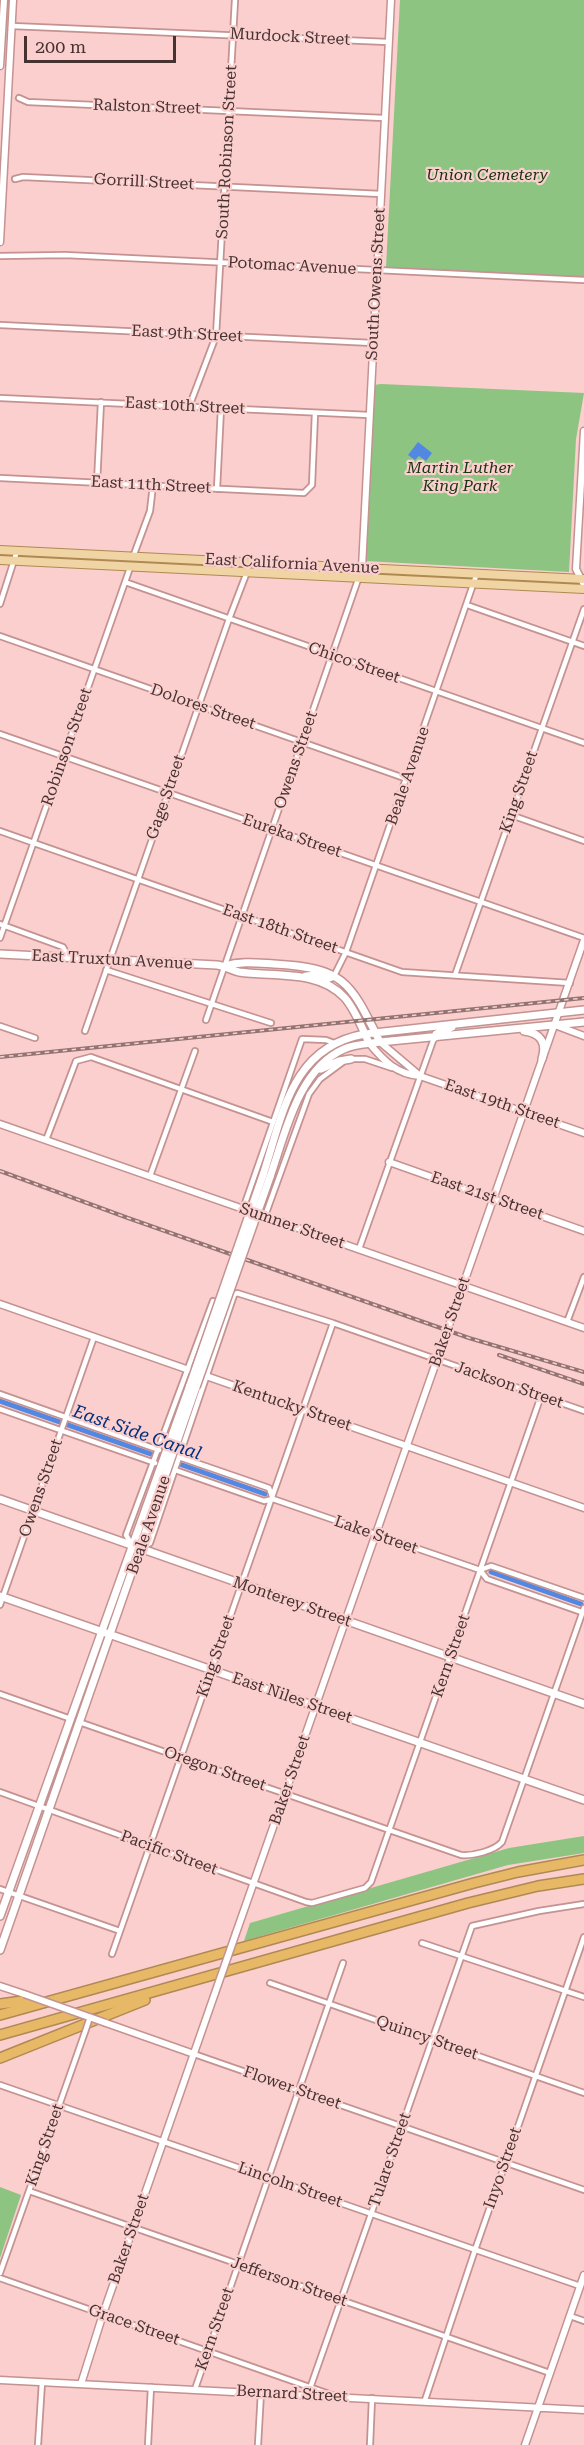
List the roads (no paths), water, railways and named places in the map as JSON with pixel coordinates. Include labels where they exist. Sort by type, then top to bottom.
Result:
[{"type":"highway","points":[[0,2014],[474,1883],[584,1860]]},
{"type":"highway","points":[[0,2035],[468,1903],[538,1886],[584,1879]]},
{"type":"highway","points":[[0,2058],[186,1984]]},
{"type":"highway","points":[[0,2004],[75,1993]]},
{"type":"main road","name":"East California Avenue","points":[[0,550],[477,573],[583,583]]},
{"type":"main road","name":"East California Avenue","points":[[0,560],[475,584],[583,583]]},
{"type":"main road","name":"East Truxtun Avenue","points":[[0,954],[224,966],[237,962],[317,968],[351,988],[380,1042]]},
{"type":"main road","name":"East Truxtun Avenue","points":[[224,966],[236,972],[300,976],[328,985],[344,997],[369,1043]]},
{"type":"main road","points":[[300,976],[317,975],[327,979],[334,976]]},
{"type":"main road","points":[[375,1032],[584,1010]]},
{"type":"main road","points":[[380,1042],[584,1022]]},
{"type":"main road","points":[[434,1038],[441,1031],[463,1023]]},
{"type":"main road","points":[[507,1030],[533,1032],[539,1036],[544,1045],[542,1059]]},
{"type":"main road","name":"Beale Avenue","points":[[0,1950],[141,1548],[193,1386],[266,1176],[296,1079],[313,1058],[334,1043],[350,1036],[375,1032]]},
{"type":"main road","name":"Beale Avenue","points":[[266,1176],[299,1097],[311,1075],[340,1050],[380,1042]]},
{"type":"main road","points":[[311,1075],[333,1063],[351,1059]]},
{"type":"main road","name":"Beale Avenue","points":[[0,1916],[100,1632],[193,1386]]},
{"type":"main road","name":"Monterey Street","points":[[0,1499],[584,1704]]},
{"type":"main road","points":[[111,1538],[120,1539],[126,1535]]},
{"type":"main road","points":[[150,1543],[153,1549],[161,1555]]},
{"type":"main road","name":"East Niles Street","points":[[1,1599],[584,1800]]},
{"type":"street","points":[[0,66],[4,0]]},
{"type":"street","points":[[0,242],[3,150],[13,0]]},
{"type":"street","name":"South Robinson Street","points":[[189,407],[216,336],[235,0]]},
{"type":"street","name":"South Owens Street","points":[[362,568],[391,0]]},
{"type":"street","name":"Murdock Street","points":[[12,26],[388,42]]},
{"type":"street","points":[[1,44],[11,45]]},
{"type":"street","name":"Ralston Street","points":[[19,98],[28,102],[384,118]]},
{"type":"street","name":"Gorrill Street","points":[[15,179],[23,177],[381,194]]},
{"type":"street","name":"Potomac Avenue","points":[[0,256],[65,255],[584,280]]},
{"type":"street","name":"East 9th Street","points":[[0,325],[373,343]]},
{"type":"street","name":"East 10th Street","points":[[0,398],[369,416]]},
{"type":"street","points":[[97,483],[101,402]]},
{"type":"street","points":[[217,489],[221,408]]},
{"type":"street","name":"East 11th Street","points":[[0,478],[301,493],[307,491],[312,485],[315,413]]},
{"type":"street","points":[[583,583],[576,569],[582,499],[584,431]]},
{"type":"street","points":[[133,556],[150,511],[153,485]]},
{"type":"street","points":[[0,604],[17,551]]},
{"type":"street","name":"Robinson Street","points":[[0,938],[2,925],[64,756],[133,556]]},
{"type":"street","name":"Gage Street","points":[[85,1031],[247,572],[248,562]]},
{"type":"street","name":"Owens Street","points":[[206,1020],[362,568]]},
{"type":"street","name":"Beale Avenue","points":[[334,976],[346,952],[477,573]]},
{"type":"street","name":"Chico Street","points":[[125,582],[584,743]]},
{"type":"street","points":[[467,605],[584,646]]},
{"type":"street","name":"King Street","points":[[455,975],[584,609]]},
{"type":"street","name":"Dolores Street","points":[[0,636],[407,779]]},
{"type":"street","name":"Eureka Street","points":[[0,734],[584,939]]},
{"type":"street","points":[[511,815],[584,841]]},
{"type":"street","name":"East 18th Street","points":[[0,831],[402,972],[570,983]]},
{"type":"street","points":[[2,925],[63,947],[68,957]]},
{"type":"street","name":"Baker Street","points":[[81,2384],[133,2227],[560,1013],[584,939]]},
{"type":"street","points":[[106,970],[271,1023]]},
{"type":"street","points":[[554,1025],[584,1036]]},
{"type":"street","points":[[0,1026],[35,1038]]},
{"type":"street","points":[[359,1249],[434,1038]]},
{"type":"street","points":[[243,1209],[302,1039],[326,1040],[334,1043]]},
{"type":"street","name":"East 19th Street","points":[[380,1042],[420,1076]]},
{"type":"street","points":[[369,1043],[394,1069]]},
{"type":"street","points":[[150,1176],[195,1051]]},
{"type":"street","points":[[46,1140],[76,1061],[91,1057],[273,1122]]},
{"type":"street","points":[[265,1216],[309,1094],[331,1070],[351,1059],[365,1059],[394,1069]]},
{"type":"street","name":"East 19th Street","points":[[394,1069],[584,1133]]},
{"type":"street","name":"Sumner Street","points":[[0,1124],[584,1328]]},
{"type":"street","name":"East 21st Street","points":[[389,1162],[584,1231]]},
{"type":"street","points":[[567,1322],[584,1277]]},
{"type":"street","name":"Jackson Street","points":[[230,1306],[234,1295],[240,1292],[584,1411]]},
{"type":"street","points":[[132,1545],[126,1535],[155,1463],[213,1301],[230,1306],[150,1543],[141,1548]]},
{"type":"street","name":"Kentucky Street","points":[[0,1304],[584,1508]]},
{"type":"street","name":"King Street","points":[[112,1954],[333,1323]]},
{"type":"street","name":"Owens Street","points":[[1,1599],[94,1337]]},
{"type":"street","points":[[0,1394],[159,1450]]},
{"type":"street","name":"Kern Street","points":[[338,1896],[368,1885],[421,1744],[541,1396]]},
{"type":"street","points":[[0,1408],[155,1463]]},
{"type":"street","name":"Lake Street","points":[[179,1457],[269,1488],[273,1498]]},
{"type":"street","name":"Lake Street","points":[[175,1470],[264,1501],[273,1498],[480,1570],[487,1579],[583,1611]]},
{"type":"street","name":"Lake Street","points":[[480,1570],[491,1566],[584,1598]]},
{"type":"street","points":[[524,1780],[583,1611]]},
{"type":"street","name":"Oregon Street","points":[[0,1694],[465,1856],[499,1845],[524,1780]]},
{"type":"street","name":"Pacific Street","points":[[0,1792],[308,1903],[338,1896]]},
{"type":"street","points":[[0,1889],[120,1930]]},
{"type":"street","name":"Tulare Street","points":[[308,2394],[472,1926],[539,1911],[584,1904]]},
{"type":"street","name":"Inyo Street","points":[[425,2400],[474,2250],[584,1937]]},
{"type":"street","points":[[423,1943],[584,1997]]},
{"type":"street","name":"Kern Street","points":[[195,2389],[343,1963]]},
{"type":"street","name":"Quincy Street","points":[[270,1983],[584,2092]]},
{"type":"street","name":"Flower Street","points":[[0,1986],[584,2190]]},
{"type":"street","name":"King Street","points":[[0,2273],[90,2017]]},
{"type":"street","name":"Lincoln Street","points":[[0,2085],[580,2286]]},
{"type":"street","name":"Jefferson Street","points":[[29,2191],[550,2373]]},
{"type":"street","points":[[525,2445],[584,2275]]},
{"type":"street","name":"Grace Street","points":[[0,2278],[335,2396]]},
{"type":"street","points":[[570,2316],[584,2321]]},
{"type":"street","name":"Bernard Street","points":[[0,2380],[425,2400],[584,2410]]},
{"type":"street","points":[[38,2445],[42,2382]]},
{"type":"street","points":[[148,2445],[151,2387]]},
{"type":"street","points":[[258,2445],[261,2392]]},
{"type":"street","points":[[370,2445],[372,2398]]},
{"type":"water","points":[[418,442],[432,453],[426,461],[419,456],[415,460],[408,455]]},
{"type":"waterway","name":"East Side Canal","points":[[0,1401],[265,1494]]},
{"type":"waterway","name":"East Side Canal","points":[[491,1572],[581,1604]]},
{"type":"railway","points":[[0,1057],[584,998]]},
{"type":"railway","points":[[0,1171],[469,1338],[584,1372]]},
{"type":"railway","points":[[499,1355],[584,1384]]},
{"type":"park label","name":"Union Cemetery","points":[[487,175]]},
{"type":"park label","name":"Martin Luther King Park","points":[[460,477]]}]
